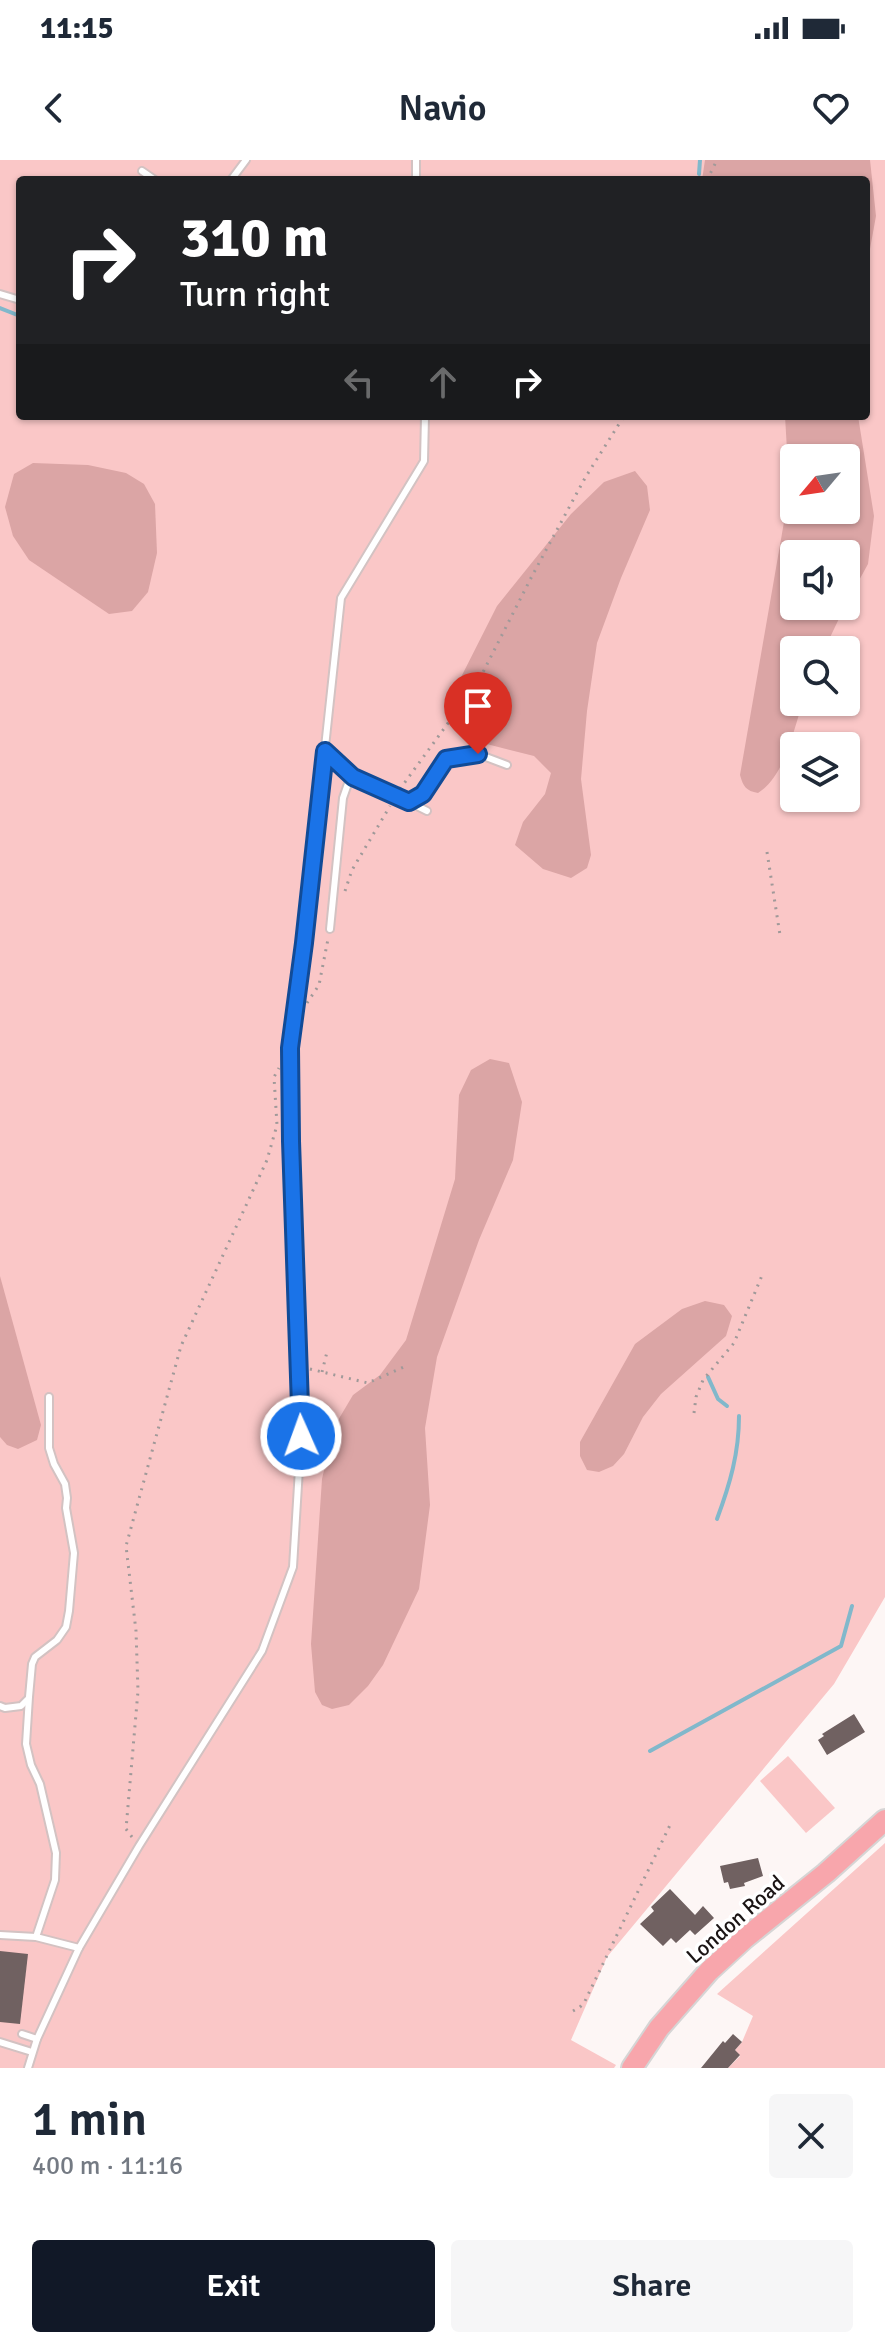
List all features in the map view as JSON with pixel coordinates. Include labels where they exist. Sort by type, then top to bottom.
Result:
[{"type":"main road","name":"London Road","points":[[632,2068],[678,2003],[709,1971],[885,1820]]},
{"type":"lane","points":[[142,171],[149,176]]},
{"type":"lane","points":[[28,2068],[37,2039],[79,1948],[139,1846],[262,1651],[293,1567],[301,1436],[290,1048],[341,598],[424,461],[425,420]]},
{"type":"lane","points":[[325,751],[351,775],[427,811]]},
{"type":"lane","points":[[409,802],[423,794],[446,759],[478,754],[507,765]]},
{"type":"lane","points":[[330,929],[343,798],[351,775]]},
{"type":"lane","points":[[36,1937],[55,1880],[56,1853],[40,1784],[26,1744],[32,1664],[35,1657],[57,1640],[66,1627],[74,1553],[65,1484],[49,1448],[49,1397]]},
{"type":"lane","points":[[0,1706],[21,1706],[29,1697]]},
{"type":"lane","points":[[0,1935],[36,1937],[79,1948]]},
{"type":"lane","points":[[22,2034],[37,2039]]},
{"type":"lane","points":[[0,2042],[32,2052]]},
{"type":"path","points":[[341,900],[352,870],[395,796],[478,682],[585,478],[621,420]]},
{"type":"path","points":[[767,852],[780,935]]},
{"type":"path","points":[[307,1004],[319,985],[330,929]]},
{"type":"path","points":[[139,1846],[126,1829],[138,1691],[136,1631],[126,1546],[181,1346],[267,1160],[277,1125],[274,1077],[290,1048]]},
{"type":"path","points":[[694,1413],[703,1380],[734,1343],[763,1273]]},
{"type":"path","points":[[322,1372],[327,1352]]},
{"type":"path","points":[[299,1366],[368,1383],[404,1367]]},
{"type":"path","points":[[573,2011],[585,2001],[672,1821]]},
{"type":"shaded area","points":[[0,160],[885,160],[885,1597],[834,1684],[607,1957],[571,2040],[616,2065],[614,2068],[0,2068]]},
{"type":"shaded area","points":[[705,160],[870,160],[876,216],[870,249],[870,176],[703,176]]},
{"type":"shaded area","points":[[785,420],[859,420],[874,516],[868,564],[860,579],[860,540],[781,540],[784,524],[860,524],[860,444],[787,444]]},
{"type":"shaded area","points":[[33,463],[88,465],[126,473],[144,484],[155,504],[157,553],[148,592],[132,611],[109,614],[29,560],[13,536],[5,507],[14,474]]},
{"type":"shaded area","points":[[635,471],[647,486],[650,510],[597,643],[581,779],[591,855],[587,868],[571,878],[543,869],[515,845],[523,822],[545,794],[551,773],[534,756],[471,740],[454,722],[451,697],[497,606],[571,514],[604,482]]},
{"type":"shaded area","points":[[780,545],[780,620],[838,620],[831,636],[780,636],[780,716],[798,716],[793,732],[780,732],[780,766],[767,785],[758,793],[751,791],[740,775]]},
{"type":"shaded area","points":[[490,1059],[509,1063],[522,1102],[513,1160],[479,1240],[437,1357],[425,1428],[430,1505],[419,1589],[383,1665],[368,1686],[349,1705],[332,1709],[322,1705],[315,1692],[311,1644],[322,1479],[334,1427],[353,1395],[380,1375],[406,1340],[455,1179],[459,1095],[471,1070]]},
{"type":"shaded area","points":[[0,1276],[41,1425],[37,1440],[18,1449],[7,1445],[0,1437]]},
{"type":"shaded area","points":[[705,1301],[724,1305],[732,1316],[726,1336],[661,1394],[643,1417],[624,1454],[613,1466],[599,1472],[587,1470],[580,1456],[580,1442],[635,1344],[682,1309]]},
{"type":"shaded area","points":[[788,1756],[835,1808],[806,1833],[760,1781]]},
{"type":"shaded area","points":[[885,1843],[885,2068],[728,2068],[740,2056],[735,2050],[742,2042],[753,2016],[717,1994]]},
{"type":"building","points":[[854,1714],[865,1732],[827,1755],[818,1740],[824,1736],[822,1734]]},
{"type":"building","points":[[758,1858],[763,1876],[744,1883],[745,1886],[730,1889],[728,1882],[724,1883],[720,1866]]},
{"type":"building","points":[[670,1889],[695,1915],[703,1906],[714,1918],[695,1935],[690,1930],[676,1943],[671,1938],[663,1946],[640,1924],[654,1911],[651,1907]]},
{"type":"building","points":[[0,1951],[28,1954],[20,2024],[0,2022]]},
{"type":"building","points":[[733,2034],[742,2042],[735,2050],[740,2055],[728,2068],[701,2068],[723,2041],[725,2043]]},
{"type":"waterway","points":[[699,174],[700,160]]},
{"type":"waterway","points":[[0,308],[16,314]]},
{"type":"waterway","points":[[708,1377],[718,1399],[727,1406]]},
{"type":"waterway","points":[[717,1519],[733,1468],[739,1416]]},
{"type":"waterway","points":[[650,1751],[841,1646],[852,1606]]},
{"type":"route","points":[[301,1436],[290,1048],[325,751],[353,777],[409,802],[423,794],[446,759],[478,754]]}]
